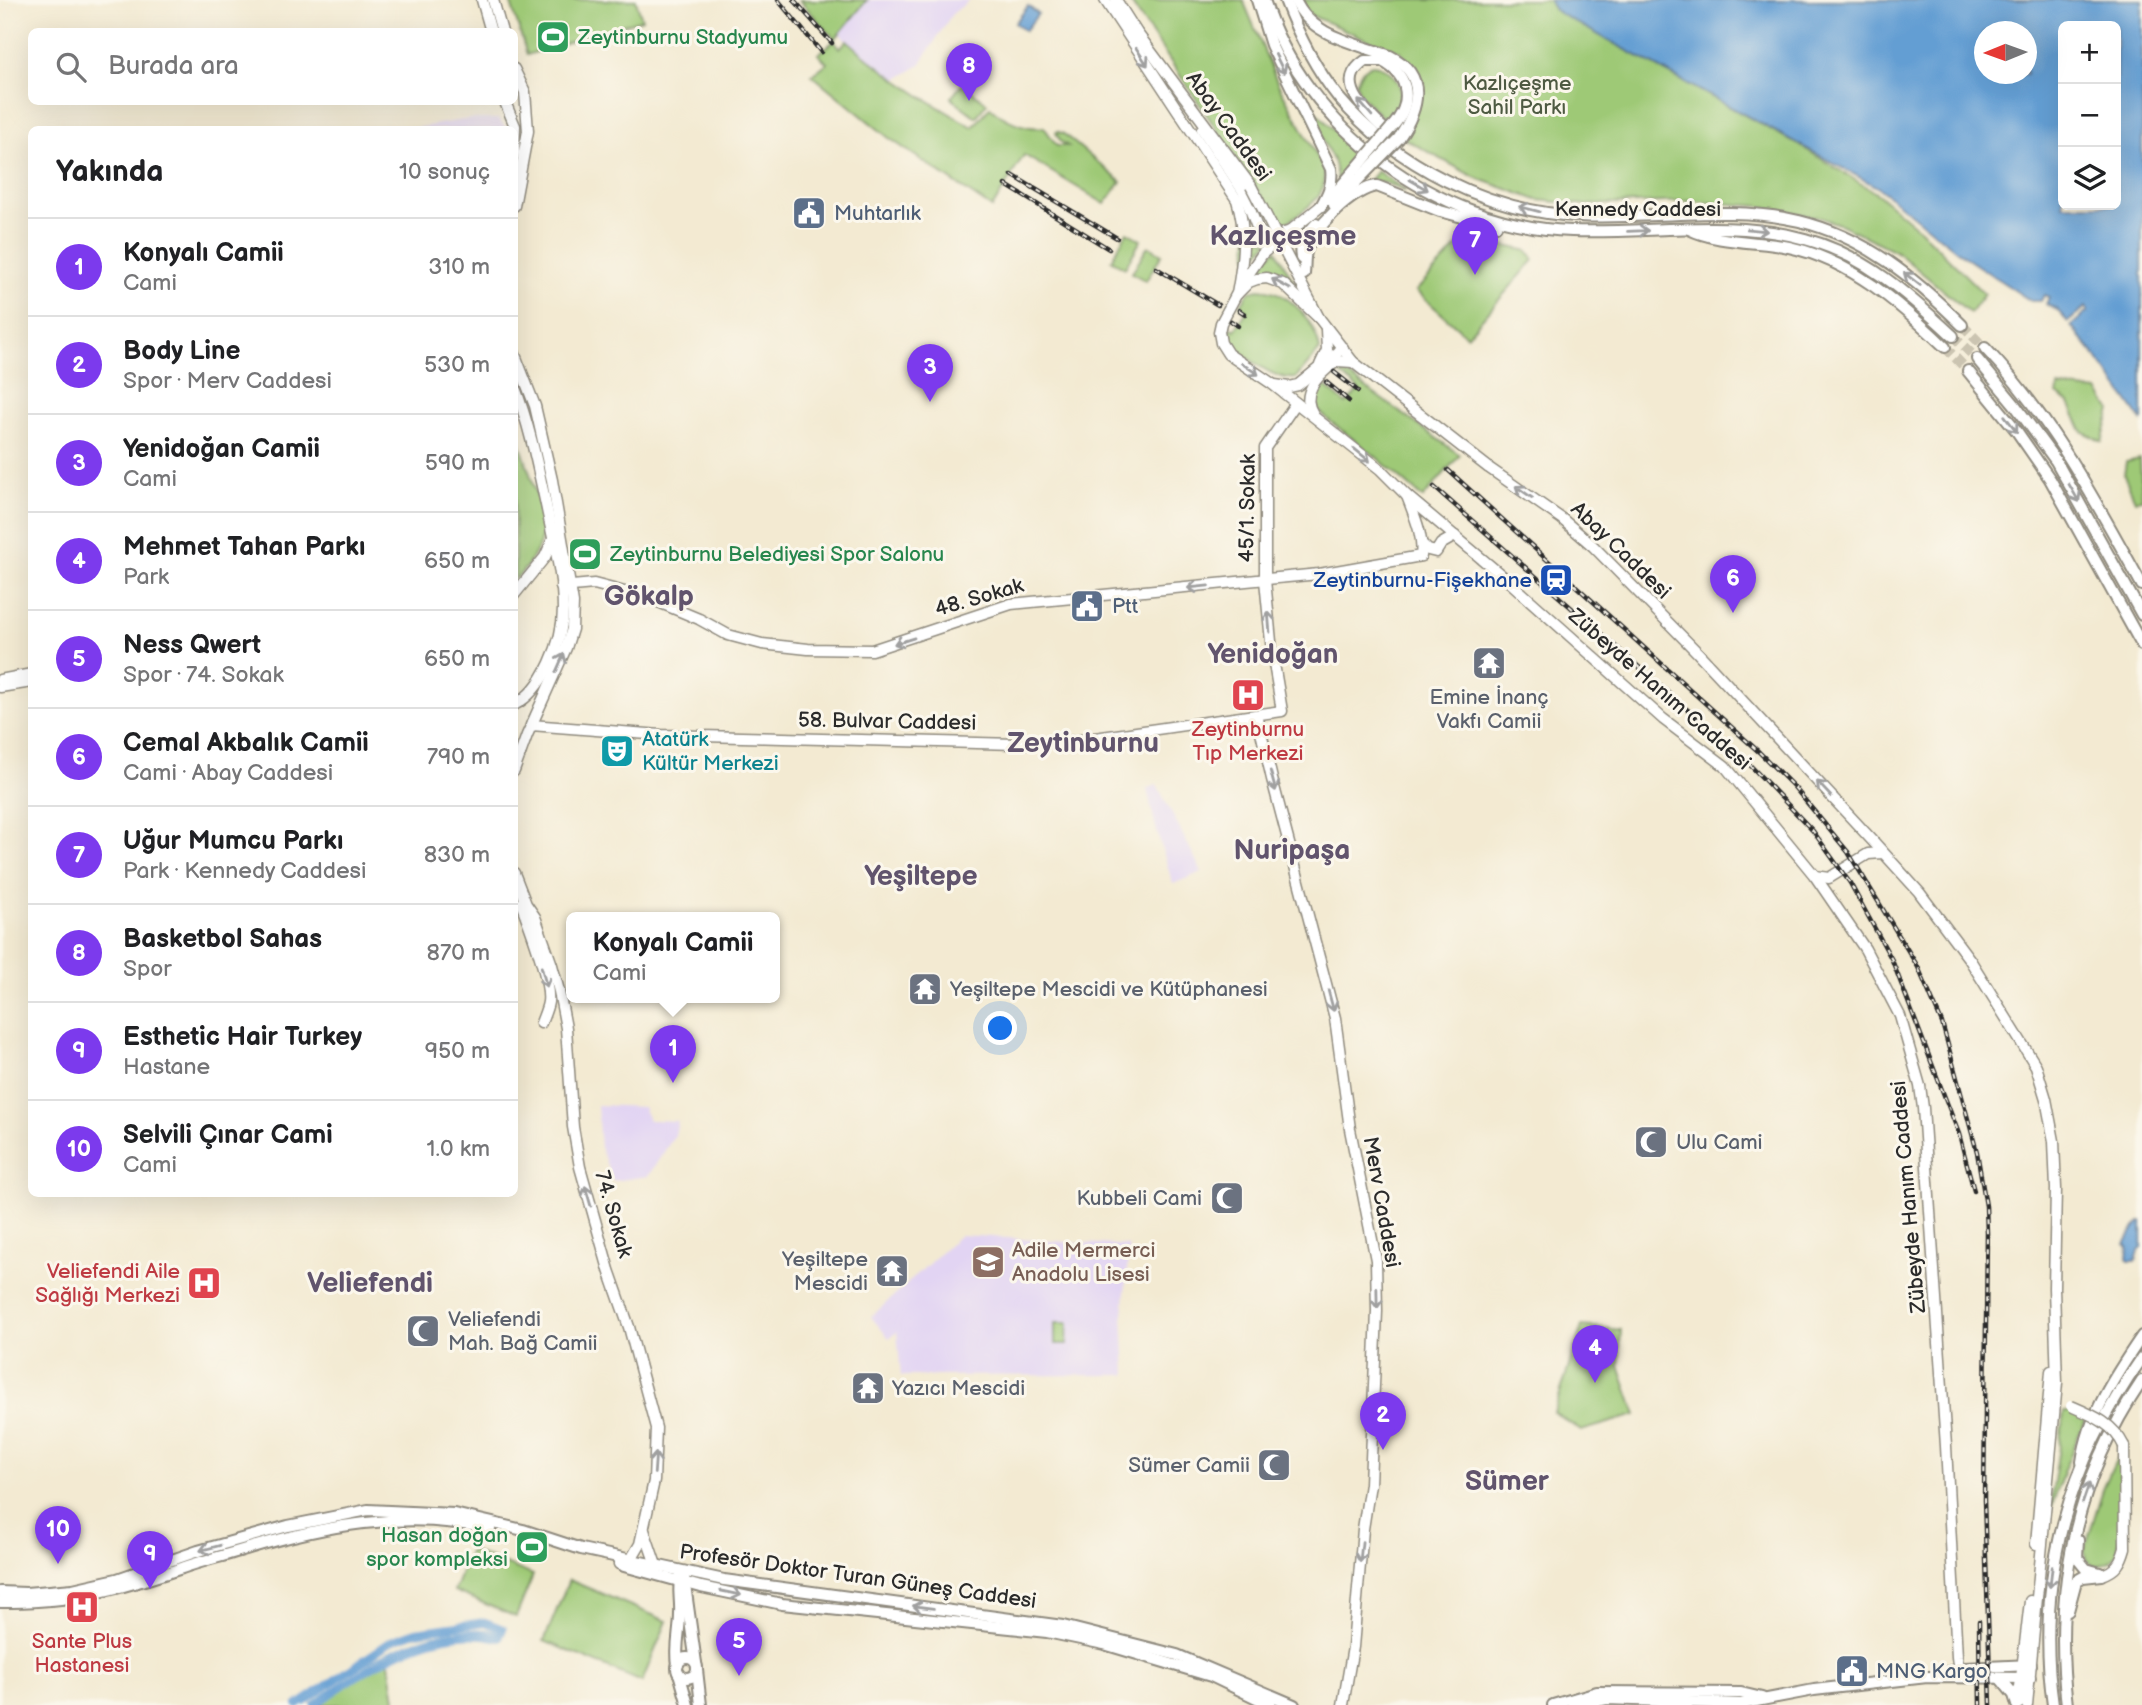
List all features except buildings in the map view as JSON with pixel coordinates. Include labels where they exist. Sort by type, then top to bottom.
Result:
[{"type":"main road","points":[[482,0],[490,28]]},
{"type":"main road","points":[[493,0],[501,28]]},
{"type":"main road","name":"Abay Caddesi","points":[[1105,0],[1237,200],[1244,233],[1242,265],[1236,295]]},
{"type":"main road","name":"Abay Caddesi","points":[[1116,0],[1251,186],[1320,318],[1353,362],[1489,468],[1562,519],[1593,546],[1919,892],[1968,957],[2036,1066],[2054,1141],[2055,1339],[2052,1404],[2026,1672]]},
{"type":"main road","points":[[1257,0],[1271,45],[1331,169],[1330,188],[1321,206]]},
{"type":"main road","name":"Kennedy Caddesi","points":[[1264,0],[1277,34],[1299,74],[1324,108],[1363,145],[1408,179],[1444,198],[1488,216],[1544,228],[1586,231],[1738,229],[1807,239],[1860,261],[1886,277],[1953,337]]},
{"type":"main road","name":"Kennedy Caddesi","points":[[1284,0],[1300,37],[1337,95],[1372,131],[1410,159],[1461,187],[1546,213],[1589,216],[1754,214],[1784,218],[1824,229],[1855,241],[1891,263],[1920,285],[1962,325]]},
{"type":"main road","points":[[1295,0],[1305,17],[1322,31],[1401,61],[1412,74],[1416,91],[1416,107],[1409,123],[1395,133],[1358,174],[1304,236],[1300,245],[1304,274],[1320,318]]},
{"type":"main road","points":[[1395,133],[1406,103],[1403,78],[1382,61],[1365,61],[1353,73],[1352,90],[1361,106],[1399,144],[1410,159]]},
{"type":"main road","points":[[518,84],[526,100],[527,145],[518,187]]},
{"type":"main road","points":[[1177,87],[1243,191],[1258,230],[1262,235],[1270,236],[1288,232]]},
{"type":"main road","points":[[513,105],[517,106],[526,100]]},
{"type":"main road","points":[[507,105],[515,126]]},
{"type":"main road","points":[[1236,295],[1262,253],[1358,174]]},
{"type":"main road","points":[[1304,274],[1306,251],[1316,234],[1333,213],[1362,190],[1370,187],[1377,186],[1440,211],[1493,225],[1519,229],[1544,228]]},
{"type":"main road","points":[[1689,229],[1715,238],[1753,241],[1805,251],[1843,268],[1889,298],[1945,347]]},
{"type":"main road","name":"Abay Caddesi","points":[[1228,354],[1219,332],[1221,323],[1236,295],[1249,282],[1274,279],[1290,289],[1320,318]]},
{"type":"main road","points":[[1320,365],[1327,350],[1326,328]]},
{"type":"main road","points":[[1271,383],[1283,387],[1298,385],[1343,348]]},
{"type":"main road","points":[[1985,348],[2022,391],[2065,449],[2142,586]]},
{"type":"main road","name":"Zübeyde Hanım Caddesi","points":[[1228,354],[1271,383],[1380,469],[1407,496],[1663,719],[1725,766],[1815,876],[1865,949],[1900,1016],[1920,1086],[1935,1261],[1957,1657]]},
{"type":"main road","points":[[1977,359],[2056,461],[2142,615]]},
{"type":"main road","points":[[1315,418],[1307,404],[1314,383],[1337,361],[1353,362]]},
{"type":"main road","points":[[518,362],[535,406],[573,621],[570,638],[518,760]]},
{"type":"main road","points":[[1968,371],[2045,471],[2142,645]]},
{"type":"main road","points":[[518,395],[538,461],[553,538],[566,586],[562,624],[550,660],[531,694],[518,702]]},
{"type":"main road","name":"45/1. Sokak","points":[[1282,711],[1272,652],[1265,580],[1265,448],[1296,403]]},
{"type":"main road","points":[[1407,496],[1422,544],[1428,550],[1436,552],[1441,544],[1455,536]]},
{"type":"main road","points":[[518,590],[545,558],[553,538]]},
{"type":"main road","name":"48. Sokak","points":[[566,586],[594,584],[651,599],[699,619],[728,635],[751,642],[808,649],[872,650],[1011,604],[1319,574],[1421,556],[1422,544]]},
{"type":"main road","points":[[0,680],[28,675]]},
{"type":"main road","points":[[0,687],[28,683]]},
{"type":"main road","name":"58. Bulvar Caddesi","points":[[531,725],[661,735],[1016,744],[1074,741],[1282,711]]},
{"type":"main road","name":"Merv Caddesi","points":[[1257,715],[1335,1018],[1350,1129],[1376,1260],[1377,1311],[1370,1484],[1362,1540],[1353,1647],[1343,1705]]},
{"type":"main road","points":[[1868,854],[1871,839]]},
{"type":"main road","points":[[1815,876],[1829,878],[1868,854],[1883,853]]},
{"type":"main road","points":[[1828,894],[1829,878]]},
{"type":"main road","name":"74. Sokak","points":[[518,883],[526,904],[535,917],[552,965],[566,1028],[573,1127],[580,1167],[609,1270],[629,1327],[656,1428],[654,1481],[644,1530],[640,1544],[624,1562]]},
{"type":"main road","points":[[518,899],[533,936],[547,991],[548,1002],[541,1023],[555,1015],[566,1028]]},
{"type":"main road","points":[[2082,1464],[2085,1442],[2104,1397],[2142,1336]]},
{"type":"main road","points":[[2050,1705],[2048,1614],[2054,1558],[2068,1502],[2082,1464],[2109,1408],[2142,1357]]},
{"type":"main road","points":[[2067,1705],[2062,1630],[2067,1562],[2094,1471],[2109,1438],[2142,1381]]},
{"type":"main road","points":[[2052,1404],[2071,1406],[2104,1422],[2116,1433],[2124,1446],[2125,1548],[2122,1559],[2115,1569],[2082,1577],[2074,1583],[2062,1630]]},
{"type":"main road","name":"Profesör Doktor Turan Güneş Caddesi","points":[[0,1592],[74,1589],[127,1576],[198,1551],[288,1526],[368,1510],[454,1514],[523,1530],[624,1562]]},
{"type":"main road","name":"Profesör Doktor Turan Güneş Caddesi","points":[[0,1602],[43,1602],[114,1589],[302,1533],[384,1520],[468,1524],[654,1570],[701,1587],[782,1604],[1047,1632],[1104,1644],[1211,1676],[1271,1705]]},
{"type":"main road","points":[[2078,1520],[2077,1558],[2086,1569],[2102,1574]]},
{"type":"main road","points":[[644,1530],[654,1570],[672,1591],[685,1614]]},
{"type":"main road","points":[[682,1578],[685,1614],[701,1705]]},
{"type":"main road","name":"Profesör Doktor Turan Güneş Caddesi","points":[[682,1578],[752,1584],[1063,1626],[1177,1655],[1294,1705]]},
{"type":"main road","points":[[688,1705],[678,1669],[676,1643],[685,1614],[701,1587]]},
{"type":"main road","points":[[678,1669],[681,1659],[688,1657],[696,1666]]},
{"type":"main road","points":[[1957,1657],[1958,1665],[1964,1668]]},
{"type":"main road","points":[[1941,1673],[1954,1665],[1957,1657]]},
{"type":"main road","points":[[678,1669],[687,1678],[694,1675],[696,1666]]},
{"type":"main road","points":[[1927,1677],[1964,1668],[2026,1672]]},
{"type":"main road","points":[[1575,1705],[1607,1699],[1741,1703],[1814,1690],[1927,1677],[2000,1678],[2026,1672]]},
{"type":"main road","points":[[2018,1705],[2026,1672]]},
{"type":"main road","points":[[2026,1672],[2027,1705]]},
{"type":"main road","points":[[2000,1678],[2014,1695],[2018,1705]]},
{"type":"main road","points":[[1553,1705],[1597,1692],[1741,1693],[1768,1699]]},
{"type":"shaded area","points":[[867,0],[970,0],[952,14],[919,66],[897,79],[868,60],[839,33]]},
{"type":"shaded area","points":[[469,119],[498,119],[504,126],[428,126]]},
{"type":"shaded area","points":[[1157,785],[1202,872],[1173,884],[1147,789]]},
{"type":"shaded area","points":[[597,1105],[643,1107],[649,1120],[678,1121],[675,1135],[648,1176],[613,1181],[600,1147]]},
{"type":"shaded area","points":[[960,1235],[1129,1246],[1123,1315],[1126,1375],[901,1376],[897,1332],[889,1338],[871,1317]]},
{"type":"green space","name":"Zeytinburnu Stadyumu","points":[[510,0],[636,0],[642,19],[527,55]]},
{"type":"green space","points":[[799,0],[867,0],[835,39]]},
{"type":"green space","points":[[1129,0],[1243,0],[1278,84],[1323,167],[1323,187],[1313,202],[1282,226]]},
{"type":"green space","name":"Kazlıçeşme Sahil Parkı","points":[[1300,0],[1549,0],[1555,10],[1564,16],[1799,145],[1879,195],[1918,228],[1984,294],[1970,313],[1897,252],[1842,225],[1818,217],[1758,206],[1690,201],[1586,205],[1537,200],[1474,177],[1403,138],[1420,87],[1415,70],[1400,51],[1310,15]]},
{"type":"green space","points":[[847,40],[907,87],[973,127],[990,107],[1015,123],[1044,127],[1057,146],[1068,146],[1061,142],[1057,131],[1121,182],[1105,204],[1024,155],[992,208],[889,138],[812,75],[827,63],[818,54],[834,41],[840,48]]},
{"type":"green space","points":[[1370,65],[1386,69],[1400,87],[1401,102],[1398,112],[1389,124],[1361,96],[1356,83],[1361,72]]},
{"type":"green space","points":[[962,84],[987,103],[976,117],[951,98]]},
{"type":"green space","points":[[1304,104],[1361,155],[1338,181],[1333,160]]},
{"type":"green space","points":[[1377,171],[1405,190],[1386,183],[1368,182]]},
{"type":"green space","points":[[1247,213],[1257,235],[1269,242],[1248,262]]},
{"type":"green space","points":[[1127,232],[1141,240],[1125,268],[1111,260]]},
{"type":"green space","points":[[1466,237],[1528,251],[1534,260],[1467,336],[1416,291]]},
{"type":"green space","points":[[1148,246],[1162,254],[1146,281],[1132,273]]},
{"type":"green space","points":[[1276,249],[1298,290],[1276,276],[1265,273],[1251,275]]},
{"type":"green space","points":[[1258,289],[1280,294],[1289,301],[1306,318],[1317,339],[1320,350],[1296,378],[1271,373],[1228,342],[1230,327],[1235,330],[1247,311],[1240,306],[1249,292]]},
{"type":"green space","points":[[1338,368],[1460,455],[1423,498],[1314,406],[1314,396],[1323,385],[1346,404],[1359,390],[1336,370]]},
{"type":"green space","points":[[2058,387],[2098,391],[2111,410],[2102,442],[2082,431],[2069,403],[2057,394]]},
{"type":"green space","points":[[518,437],[542,511],[543,522],[538,549],[518,577]]},
{"type":"green space","points":[[2140,459],[2142,499],[2135,500],[2124,475],[2126,462]]},
{"type":"green space","points":[[1055,1323],[1068,1323],[1067,1344],[1055,1344]]},
{"type":"green space","points":[[1582,1326],[1621,1330],[1619,1366],[1636,1415],[1581,1431],[1554,1412]]},
{"type":"green space","points":[[2064,1412],[2086,1419],[2064,1470],[2049,1515]]},
{"type":"green space","points":[[2119,1454],[2121,1506],[2118,1547],[2111,1561],[2092,1565],[2086,1560],[2084,1551],[2104,1486]]},
{"type":"green space","points":[[470,1550],[533,1575],[516,1617],[454,1591]]},
{"type":"green space","points":[[569,1580],[667,1621],[642,1682],[544,1641]]},
{"type":"green space","points":[[388,1657],[396,1705],[315,1705]]},
{"type":"water","points":[[1549,0],[2142,0],[2142,421],[2071,326],[2088,311],[2086,307],[2068,322],[2057,310],[2046,304],[2049,297],[2044,295],[2041,301],[2031,301],[1966,258],[1879,188],[1555,10]]},
{"type":"water","points":[[1028,6],[1038,14],[1025,31],[1015,23]]},
{"type":"water","points":[[2140,1222],[2142,1248],[2136,1261],[2129,1261],[2128,1247],[2125,1244]]},
{"type":"waterway","points":[[298,1705],[393,1640],[416,1632],[485,1622],[503,1629],[499,1638],[450,1636],[401,1652],[355,1677],[315,1705]]},
{"type":"waterway","points":[[305,1705],[375,1659],[412,1642],[453,1632],[483,1630],[501,1633]]},
{"type":"tunnel","points":[[1962,325],[1985,348]]},
{"type":"tunnel","points":[[1953,336],[1977,359]]},
{"type":"tunnel","points":[[1945,347],[1968,371]]},
{"type":"railway","points":[[778,0],[821,52]]},
{"type":"railway","points":[[794,0],[832,43]]},
{"type":"railway","points":[[1012,175],[1117,238]]},
{"type":"railway","points":[[1006,185],[1109,249]]},
{"type":"railway","points":[[1156,268],[1218,305]]},
{"type":"railway","points":[[1239,310],[1245,314]]},
{"type":"railway","points":[[1231,321],[1238,326]]},
{"type":"railway","points":[[1334,372],[1358,391]]},
{"type":"railway","points":[[1326,382],[1349,401]]},
{"type":"railway","points":[[1448,470],[1759,752],[1794,787],[1848,852],[1918,967],[1942,1023],[1977,1152],[1986,1206],[1984,1500],[1991,1705]]},
{"type":"railway","points":[[1434,487],[1748,763],[1813,831],[1850,883],[1892,960],[1959,1134],[1974,1191]]},
{"type":"railway","points":[[1979,1621],[1980,1705]]},
{"type":"place","name":"Zeytinburnu Stadyumu","points":[[553,37]]},
{"type":"place","name":"Basketbol Sahas","points":[[969,101]]},
{"type":"place","name":"Muhtarlık","points":[[809,213]]},
{"type":"place","name":"Uğur Mumcu Parkı","points":[[1475,275]]},
{"type":"place","name":"Yenidoğan Camii","points":[[930,402]]},
{"type":"place","name":"Zeytinburnu Belediyesi Spor Salonu","points":[[585,554]]},
{"type":"place","name":"Zeytinburnu-Fişekhane","points":[[1556,580]]},
{"type":"place","name":"Ptt","points":[[1087,606]]},
{"type":"place","name":"Cemal Akbalık Camii","points":[[1733,613]]},
{"type":"place","name":"Emine İnanç Vakfı Camii","points":[[1489,663]]},
{"type":"place","name":"Zeytinburnu Tıp Merkezi","points":[[1248,695]]},
{"type":"place","name":"Atatürk Kültür Merkezi","points":[[617,751]]},
{"type":"place","name":"Yeşiltepe Mescidi ve Kütüphanesi","points":[[925,989]]},
{"type":"place","name":"Konyalı Camii","points":[[673,1083]]},
{"type":"place","name":"Ulu Cami","points":[[1651,1142]]},
{"type":"place","name":"Kubbeli Cami","points":[[1227,1198]]},
{"type":"place","name":"Adile Mermerci Anadolu Lisesi","points":[[988,1262]]},
{"type":"place","name":"Yeşiltepe Mescidi","points":[[892,1271]]},
{"type":"place","name":"Veliefendi Aile Sağlığı Merkezi","points":[[204,1283]]},
{"type":"place","name":"Veliefendi Mah. Bağ Camii","points":[[423,1331]]},
{"type":"place","name":"Mehmet Tahan Parkı","points":[[1595,1383]]},
{"type":"place","name":"Yazıcı Mescidi","points":[[868,1388]]},
{"type":"place","name":"Body Line","points":[[1383,1450]]},
{"type":"place","name":"Sümer Camii","points":[[1274,1465]]},
{"type":"place","name":"Hasan doğan spor kompleksi","points":[[532,1547]]},
{"type":"place","name":"Selvili Çınar Cami","points":[[58,1564]]},
{"type":"place","name":"Esthetic Hair Turkey","points":[[150,1589]]},
{"type":"place","name":"Sante Plus Hastanesi","points":[[82,1607]]},
{"type":"place","name":"MNG Kargo","points":[[1852,1671]]},
{"type":"place","name":"Ness Qwert","points":[[739,1676]]},
{"type":"district","name":"Kazlıçeşme","points":[[1283,235]]},
{"type":"district","name":"Gökalp","points":[[649,595]]},
{"type":"district","name":"Yenidoğan","points":[[1273,653]]},
{"type":"district","name":"Zeytinburnu","points":[[1083,742]]},
{"type":"district","name":"Nuripaşa","points":[[1292,849]]},
{"type":"district","name":"Yeşiltepe","points":[[921,875]]},
{"type":"district","name":"Veliefendi","points":[[370,1282]]},
{"type":"district","name":"Sümer","points":[[1507,1480]]}]
